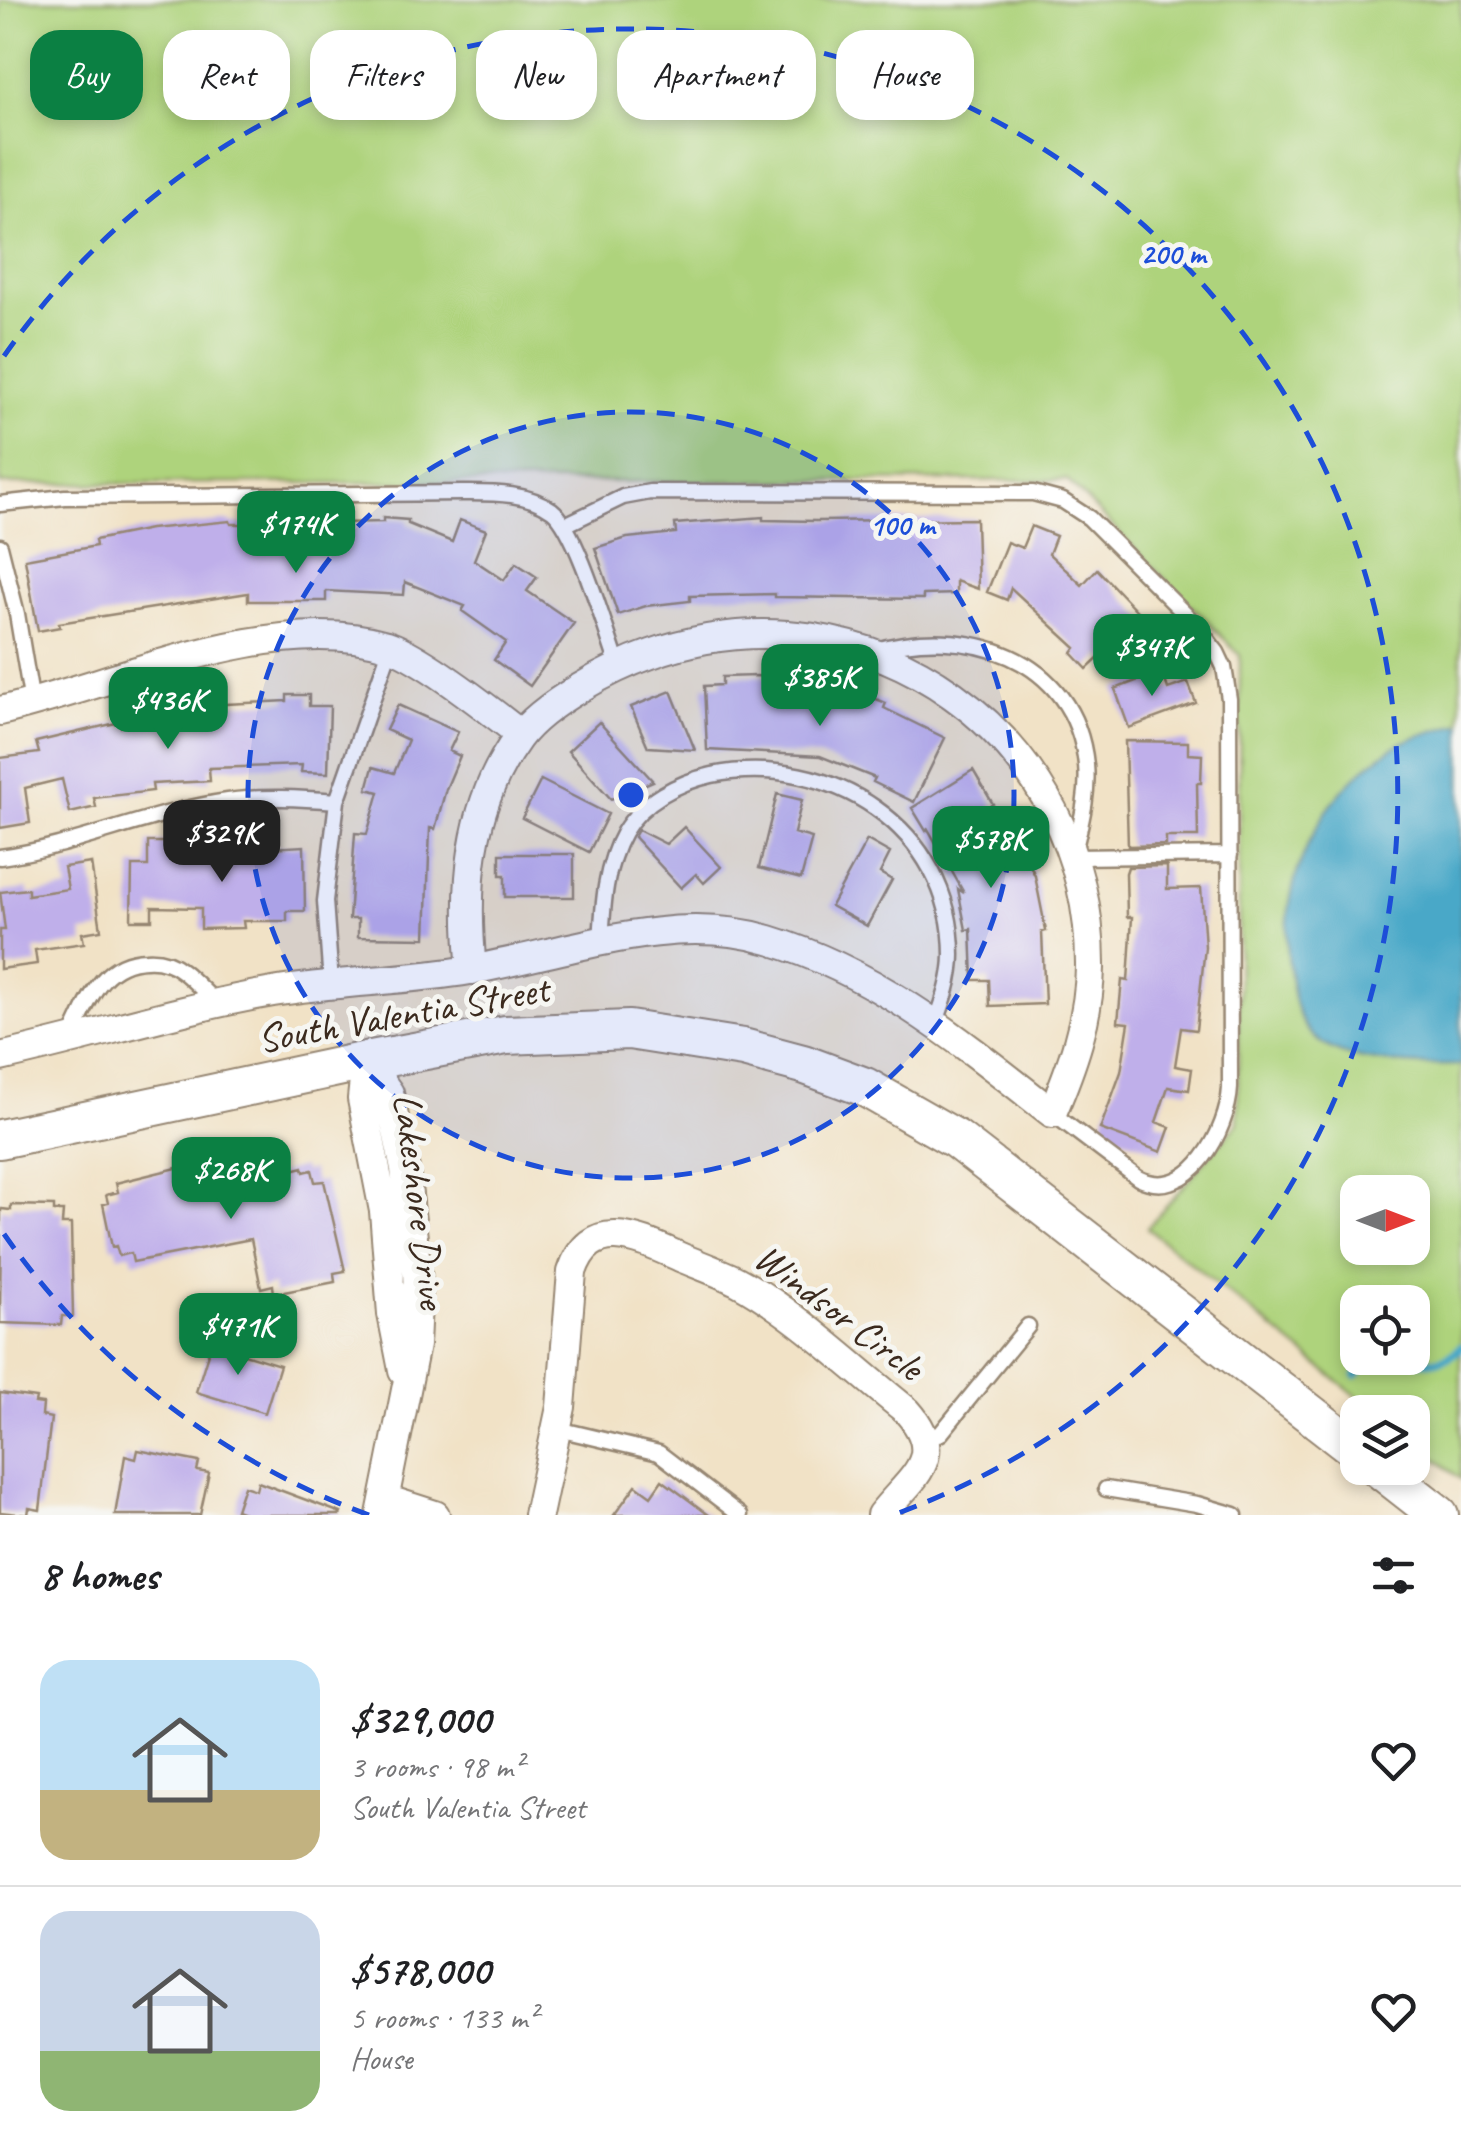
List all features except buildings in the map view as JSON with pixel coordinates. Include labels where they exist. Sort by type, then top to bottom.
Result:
[{"type":"street","points":[[0,1058],[217,1004],[331,984],[472,970],[655,932],[692,931],[766,939],[879,987],[936,1022],[1052,1113],[1077,1048],[1088,996],[1086,917],[1073,856],[1043,793],[1002,737],[969,705],[929,677],[869,652],[809,639],[744,634],[689,642],[618,666],[520,734],[492,784],[477,829],[468,892],[472,970]]},
{"type":"street","points":[[0,712],[166,662],[236,646],[324,637],[391,646],[458,688],[520,734]]},
{"type":"street","name":"South Valentia Street","points":[[0,1139],[366,1060],[524,1033],[629,1030],[743,1048],[843,1078],[914,1112],[978,1154],[1340,1436]]},
{"type":"street","name":"Lakeshore Drive","points":[[366,1060],[362,1099],[400,1233],[392,1314],[406,1382],[383,1507]]},
{"type":"street","name":"Windsor Circle","points":[[538,1515],[558,1428],[572,1272],[587,1244],[600,1237],[618,1235],[737,1281],[774,1304],[908,1412],[926,1441],[920,1469],[881,1515]]},
{"type":"street","points":[[1401,1485],[1439,1515]]},
{"type":"street","points":[[383,1507],[436,1515]]},
{"type":"lane","points":[[567,524],[622,496],[650,492],[1023,492],[1063,501],[1100,528],[1195,624],[1217,652],[1230,698],[1230,1100],[1218,1134],[1185,1176],[1171,1182],[1138,1178],[1052,1113]]},
{"type":"lane","points":[[0,504],[65,497],[498,493],[547,507],[567,524],[618,666]]},
{"type":"lane","points":[[0,546],[32,704]]},
{"type":"lane","points":[[869,652],[920,640],[968,642],[1017,660],[1047,684],[1076,725],[1084,753],[1086,800],[1073,856],[1230,855]]},
{"type":"lane","points":[[331,984],[325,901],[337,801],[391,646]]},
{"type":"lane","points":[[601,943],[606,885],[614,851],[626,828],[654,801],[690,780],[734,771],[777,770],[818,778],[856,794],[884,814],[916,848],[936,883],[952,956],[936,1022]]},
{"type":"lane","points":[[0,857],[53,847],[226,801],[337,801]]},
{"type":"lane","points":[[69,1042],[101,980],[126,963],[168,963],[182,970],[217,1004]]},
{"type":"lane","points":[[926,1441],[941,1434],[1028,1326]]},
{"type":"lane","points":[[558,1428],[659,1453],[740,1515]]},
{"type":"lane","points":[[1106,1489],[1197,1504],[1235,1515]]},
{"type":"green space","points":[[0,0],[1461,0],[1461,1479],[1430,1454],[1430,1395],[1356,1395],[1147,1228],[1238,1123],[1240,655],[1067,480],[0,484]]},
{"type":"water","points":[[1461,724],[1461,1065],[1384,1062],[1344,1054],[1314,1037],[1302,1022],[1296,1004],[1287,934],[1298,870],[1326,813],[1369,765],[1411,739]]},
{"type":"waterway","points":[[1430,1361],[1448,1357],[1461,1347]]}]
